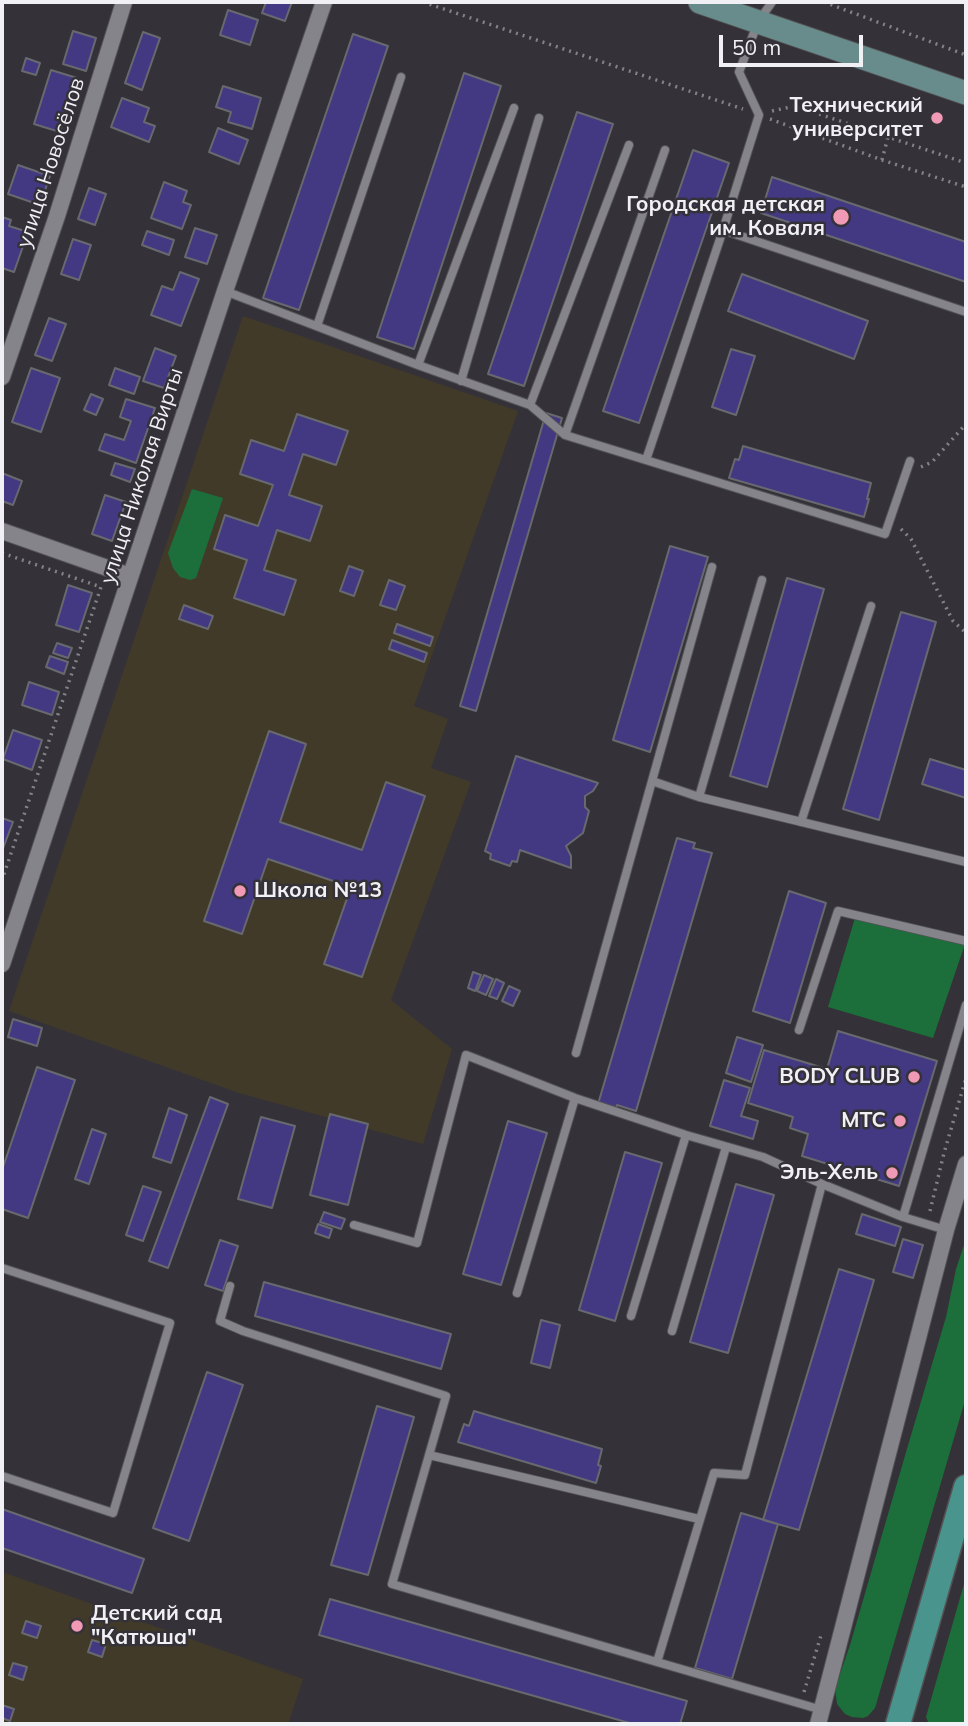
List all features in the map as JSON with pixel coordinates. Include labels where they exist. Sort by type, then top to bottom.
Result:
[{"type":"main road","points":[[700,2],[966,93]]},
{"type":"main road","points":[[898,1724],[955,1541],[966,1487]]},
{"type":"street","name":"улица Новосёлов","points":[[2,377],[57,216],[124,2]]},
{"type":"street","name":"улица Николая Вирты","points":[[2,964],[324,2]]},
{"type":"street","points":[[2,531],[130,576]]},
{"type":"street","points":[[820,1717],[946,1230],[966,1164]]},
{"type":"lane","points":[[646,460],[759,115],[739,72],[758,22],[772,2]]},
{"type":"lane","points":[[317,326],[401,77]]},
{"type":"lane","points":[[418,365],[514,108]]},
{"type":"lane","points":[[461,381],[539,118]]},
{"type":"lane","points":[[530,405],[629,145]]},
{"type":"lane","points":[[565,435],[665,150]]},
{"type":"lane","points":[[723,230],[966,312]]},
{"type":"lane","points":[[225,292],[530,405],[565,435],[885,534],[910,461]]},
{"type":"lane","points":[[576,1053],[712,567]]},
{"type":"lane","points":[[699,797],[762,580]]},
{"type":"lane","points":[[800,822],[871,606]]},
{"type":"lane","points":[[652,780],[699,797],[966,862]]},
{"type":"lane","points":[[799,1030],[838,911],[966,941]]},
{"type":"lane","points":[[903,1217],[966,1005]]},
{"type":"lane","points":[[354,1225],[417,1243],[466,1055],[575,1098],[763,1157],[903,1217],[946,1230]]},
{"type":"lane","points":[[517,1293],[575,1098]]},
{"type":"lane","points":[[631,1316],[686,1135]]},
{"type":"lane","points":[[672,1331],[726,1147]]},
{"type":"lane","points":[[657,1662],[714,1473],[745,1475],[822,1184]]},
{"type":"lane","points":[[2,1268],[170,1323],[113,1513],[2,1476]]},
{"type":"lane","points":[[230,1286],[220,1321],[243,1331],[446,1395],[392,1584],[657,1662],[820,1717]]},
{"type":"lane","points":[[429,1455],[699,1519]]},
{"type":"path","points":[[424,2],[966,187]]},
{"type":"path","points":[[824,2],[966,55]]},
{"type":"path","points":[[759,115],[795,106],[966,163]]},
{"type":"path","points":[[882,160],[888,137]]},
{"type":"path","points":[[906,472],[932,462],[966,424]]},
{"type":"path","points":[[890,517],[911,539],[953,621],[966,633]]},
{"type":"path","points":[[2,553],[101,587],[2,880]]},
{"type":"shaded area","name":"Школа №13","points":[[243,316],[518,411],[414,706],[448,719],[431,768],[471,782],[391,1000],[452,1049],[423,1144],[239,1093],[9,1011]]},
{"type":"shaded area","name":"Детский сад \"Катюша\"","points":[[2,1572],[303,1679],[288,1724],[2,1724]]},
{"type":"green space","points":[[192,489],[223,498],[196,578],[190,580],[180,577],[173,568],[168,553]]},
{"type":"green space","points":[[855,918],[965,944],[933,1038],[828,1007]]},
{"type":"green space","points":[[966,1239],[966,1397],[875,1708],[863,1718],[852,1717],[845,1714],[837,1704],[835,1689],[946,1317],[956,1269]]},
{"type":"green space","points":[[966,1577],[966,1724],[929,1724],[926,1717]]},
{"type":"building","points":[[266,2],[292,2],[285,21],[262,13]]},
{"type":"building","points":[[228,10],[258,20],[250,45],[220,35]]},
{"type":"building","points":[[73,31],[96,38],[86,71],[63,64]]},
{"type":"building","points":[[143,32],[160,38],[142,90],[125,83]]},
{"type":"building","points":[[353,34],[388,46],[299,310],[263,298]]},
{"type":"building","points":[[26,58],[40,63],[36,75],[22,71]]},
{"type":"building","points":[[51,70],[77,78],[60,132],[34,124]]},
{"type":"building","points":[[464,73],[501,86],[414,349],[377,337]]},
{"type":"building","points":[[223,86],[261,98],[252,129],[228,122],[231,112],[216,107]]},
{"type":"building","points":[[122,98],[149,108],[144,122],[155,126],[149,142],[111,127]]},
{"type":"building","points":[[577,112],[613,124],[524,386],[488,374]]},
{"type":"building","points":[[218,128],[248,140],[239,164],[209,152]]},
{"type":"building","points":[[693,150],[729,163],[639,423],[603,411]]},
{"type":"building","points":[[18,165],[50,176],[40,205],[8,194]]},
{"type":"building","points":[[772,177],[966,242],[966,282],[761,213]]},
{"type":"building","points":[[164,182],[187,191],[183,202],[191,205],[182,229],[151,218]]},
{"type":"building","points":[[89,188],[106,194],[95,225],[78,219]]},
{"type":"building","points":[[2,217],[11,220],[9,226],[28,232],[14,272],[2,268]]},
{"type":"building","points":[[195,228],[217,235],[207,264],[185,257]]},
{"type":"building","points":[[147,231],[174,240],[169,255],[142,245]]},
{"type":"building","points":[[73,239],[91,245],[79,280],[61,274]]},
{"type":"building","points":[[180,272],[199,279],[181,326],[151,315],[162,286],[173,290]]},
{"type":"building","points":[[742,274],[868,321],[854,359],[728,311]]},
{"type":"building","points":[[49,318],[66,324],[52,361],[35,355]]},
{"type":"building","points":[[155,348],[176,356],[164,388],[143,381]]},
{"type":"building","points":[[731,349],[755,356],[736,415],[712,407]]},
{"type":"building","points":[[31,368],[60,378],[41,432],[12,422]]},
{"type":"building","points":[[115,368],[140,377],[134,394],[109,385]]},
{"type":"building","points":[[91,394],[103,399],[96,415],[84,410]]},
{"type":"building","points":[[126,399],[155,408],[136,463],[99,450],[105,434],[124,440],[131,421],[120,417]]},
{"type":"building","points":[[546,413],[562,418],[476,711],[460,706]]},
{"type":"building","points":[[297,414],[348,431],[336,465],[303,454],[289,495],[322,506],[310,541],[277,530],[264,570],[296,580],[284,615],[234,598],[247,560],[214,549],[225,515],[258,526],[273,485],[240,474],[251,440],[284,451]]},
{"type":"building","points":[[743,446],[871,483],[864,517],[729,478],[735,459],[739,460]]},
{"type":"building","points":[[115,463],[135,469],[130,482],[111,475]]},
{"type":"building","points":[[2,473],[22,481],[13,505],[2,501]]},
{"type":"building","points":[[105,495],[126,502],[112,541],[92,534]]},
{"type":"building","points":[[670,546],[708,557],[650,752],[613,740]]},
{"type":"building","points":[[349,566],[363,571],[354,596],[340,591]]},
{"type":"building","points":[[787,578],[824,589],[767,787],[730,776]]},
{"type":"building","points":[[389,580],[405,586],[396,610],[380,605]]},
{"type":"building","points":[[68,585],[92,593],[79,632],[56,625]]},
{"type":"building","points":[[184,605],[213,616],[208,629],[179,619]]},
{"type":"building","points":[[901,612],[936,622],[879,820],[843,809]]},
{"type":"building","points":[[397,624],[433,637],[430,646],[394,633]]},
{"type":"building","points":[[392,640],[427,653],[424,662],[389,649]]},
{"type":"building","points":[[57,643],[72,648],[68,658],[53,653]]},
{"type":"building","points":[[50,656],[68,662],[64,674],[46,667]]},
{"type":"building","points":[[29,682],[59,692],[52,715],[22,705]]},
{"type":"building","points":[[13,730],[42,740],[32,770],[3,759]]},
{"type":"building","points":[[269,731],[306,744],[280,822],[362,850],[386,782],[425,796],[362,977],[324,964],[351,887],[268,859],[242,934],[204,921]]},
{"type":"building","points":[[516,756],[598,783],[593,791],[585,796],[585,807],[589,811],[583,833],[566,846],[571,856],[571,868],[520,850],[517,862],[512,861],[510,866],[490,859],[491,854],[485,851]]},
{"type":"building","points":[[930,759],[966,770],[966,798],[922,784]]},
{"type":"building","points":[[2,818],[13,822],[2,851]]},
{"type":"building","points":[[677,838],[695,843],[693,848],[712,853],[636,1111],[617,1105],[616,1109],[598,1104]]},
{"type":"building","points":[[789,891],[826,903],[790,1023],[753,1011]]},
{"type":"building","points":[[473,972],[481,975],[475,991],[468,988]]},
{"type":"building","points":[[484,975],[493,979],[486,995],[477,991]]},
{"type":"building","points":[[496,979],[504,983],[497,999],[489,996]]},
{"type":"building","points":[[509,986],[520,991],[513,1006],[502,1001]]},
{"type":"building","points":[[13,1019],[42,1028],[37,1046],[8,1037]]},
{"type":"building","points":[[838,1031],[937,1061],[899,1186],[802,1156],[808,1134],[790,1128],[793,1117],[748,1103],[764,1050],[827,1069]]},
{"type":"building","points":[[737,1037],[763,1045],[751,1082],[726,1073]]},
{"type":"building","points":[[37,1067],[75,1080],[28,1218],[2,1209],[2,1170]]},
{"type":"building","points":[[724,1080],[750,1088],[741,1116],[758,1121],[753,1139],[710,1126]]},
{"type":"building","points":[[210,1097],[228,1104],[168,1268],[149,1261]]},
{"type":"building","points":[[169,1108],[187,1115],[171,1163],[153,1157]]},
{"type":"building","points":[[330,1114],[368,1124],[348,1205],[310,1195]]},
{"type":"building","points":[[261,1117],[295,1126],[272,1208],[238,1199]]},
{"type":"building","points":[[508,1121],[547,1133],[501,1285],[463,1274]]},
{"type":"building","points":[[92,1129],[106,1134],[89,1184],[75,1179]]},
{"type":"building","points":[[625,1152],[662,1163],[615,1321],[579,1310]]},
{"type":"building","points":[[736,1184],[774,1195],[728,1353],[690,1342]]},
{"type":"building","points":[[143,1186],[161,1192],[143,1241],[126,1235]]},
{"type":"building","points":[[324,1212],[345,1219],[341,1229],[320,1222]]},
{"type":"building","points":[[862,1214],[901,1227],[895,1246],[856,1234]]},
{"type":"building","points":[[318,1224],[332,1229],[329,1238],[315,1233]]},
{"type":"building","points":[[903,1239],[923,1245],[913,1278],[893,1272]]},
{"type":"building","points":[[220,1240],[238,1246],[223,1291],[205,1285]]},
{"type":"building","points":[[839,1269],[874,1280],[799,1530],[763,1520]]},
{"type":"building","points":[[264,1282],[451,1334],[441,1369],[255,1316]]},
{"type":"building","points":[[541,1320],[560,1325],[550,1368],[531,1363]]},
{"type":"building","points":[[207,1372],[243,1385],[189,1541],[153,1528]]},
{"type":"building","points":[[377,1406],[414,1417],[368,1575],[331,1565]]},
{"type":"building","points":[[474,1411],[602,1449],[596,1483],[458,1442],[464,1424],[469,1426]]},
{"type":"building","points":[[2,1509],[144,1559],[132,1593],[2,1548]]},
{"type":"building","points":[[741,1513],[778,1524],[732,1679],[695,1668]]},
{"type":"building","points":[[330,1599],[687,1701],[680,1724],[633,1724],[319,1635]]},
{"type":"building","points":[[26,1621],[41,1626],[37,1638],[22,1633]]},
{"type":"building","points":[[92,1640],[106,1644],[102,1657],[88,1652]]},
{"type":"building","points":[[13,1663],[27,1667],[23,1680],[9,1675]]},
{"type":"building","points":[[2,1705],[14,1709],[10,1721],[2,1718]]},
{"type":"place","name":"Технический университет","points":[[937,118]]},
{"type":"place","name":"Городская детская им. Коваля","points":[[841,217]]},
{"type":"place","name":"Школа №13","points":[[240,891]]},
{"type":"place","name":"BODY CLUB","points":[[914,1077]]},
{"type":"place","name":"МТС","points":[[900,1121]]},
{"type":"place","name":"Эль-Хель","points":[[892,1173]]},
{"type":"place","name":"Детский сад \"Катюша\"","points":[[77,1626]]}]
